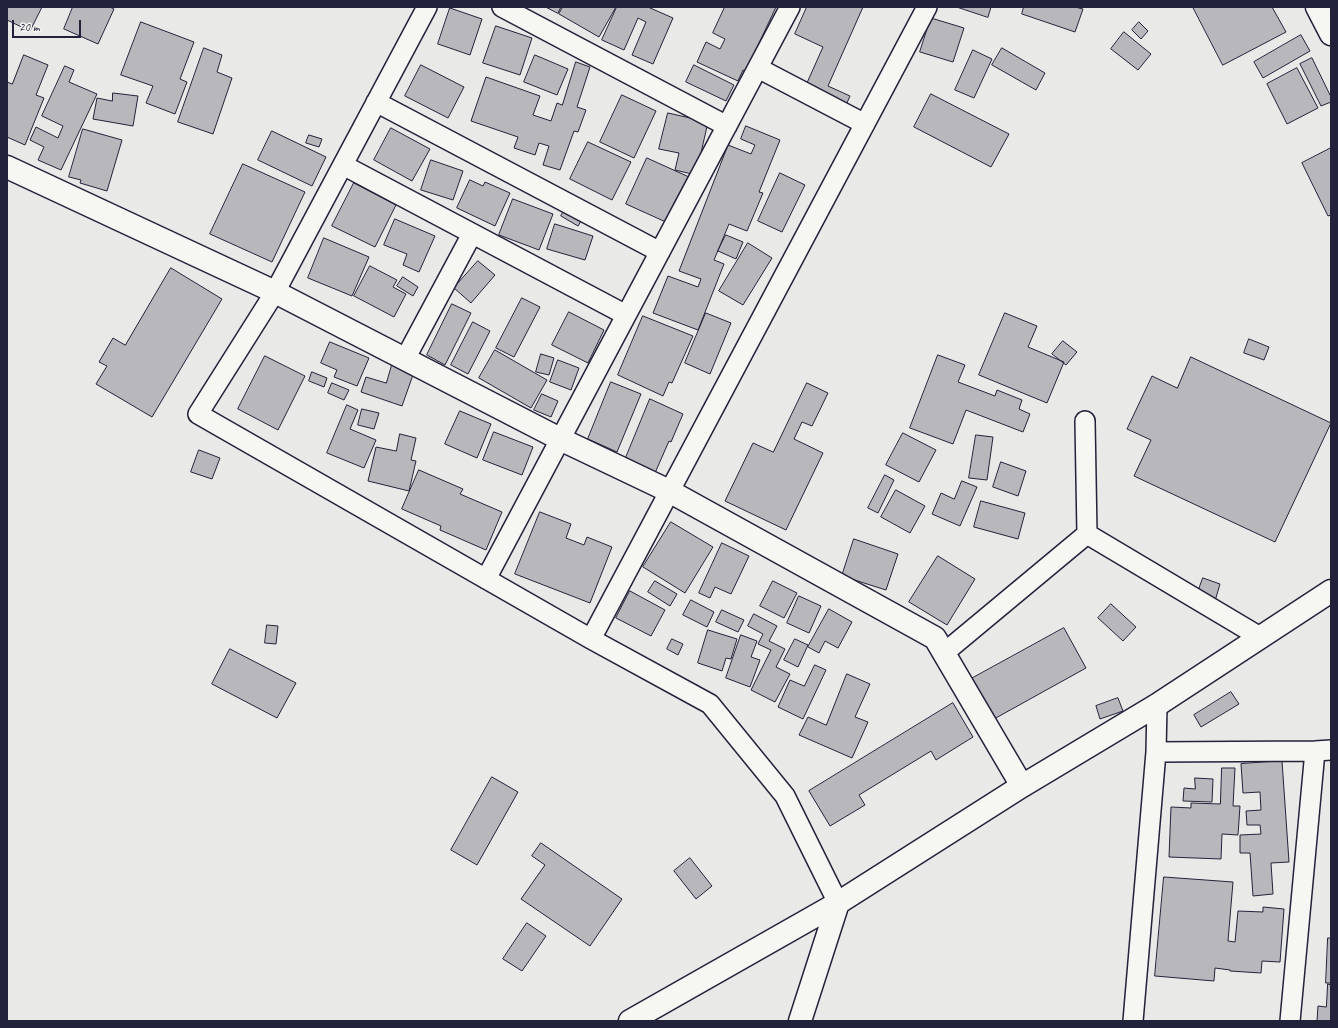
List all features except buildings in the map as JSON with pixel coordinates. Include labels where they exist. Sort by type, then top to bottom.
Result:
[{"type":"street","points":[[427,7],[275,292],[198,414],[486,579],[710,704],[785,796],[838,903],[800,1021]]},
{"type":"street","points":[[502,7],[727,126]]},
{"type":"street","points":[[486,579],[790,7]]},
{"type":"street","points":[[591,638],[927,7]]},
{"type":"street","points":[[1317,7],[1331,34]]},
{"type":"street","points":[[758,68],[865,124]]},
{"type":"street","points":[[376,102],[660,252]]},
{"type":"street","points":[[343,165],[626,315]]},
{"type":"street","points":[[7,167],[275,292],[560,439],[669,491],[935,638],[1022,786]]},
{"type":"street","points":[[405,359],[472,234]]},
{"type":"street","points":[[1085,421],[1087,534]]},
{"type":"street","points":[[944,653],[1087,534]]},
{"type":"street","points":[[1087,534],[1260,637]]},
{"type":"street","points":[[630,1021],[838,903],[1022,786],[1157,705],[1331,591]]},
{"type":"street","points":[[1133,1021],[1156,752],[1157,705]]},
{"type":"street","points":[[1156,752],[1323,751],[1290,1021]]}]
